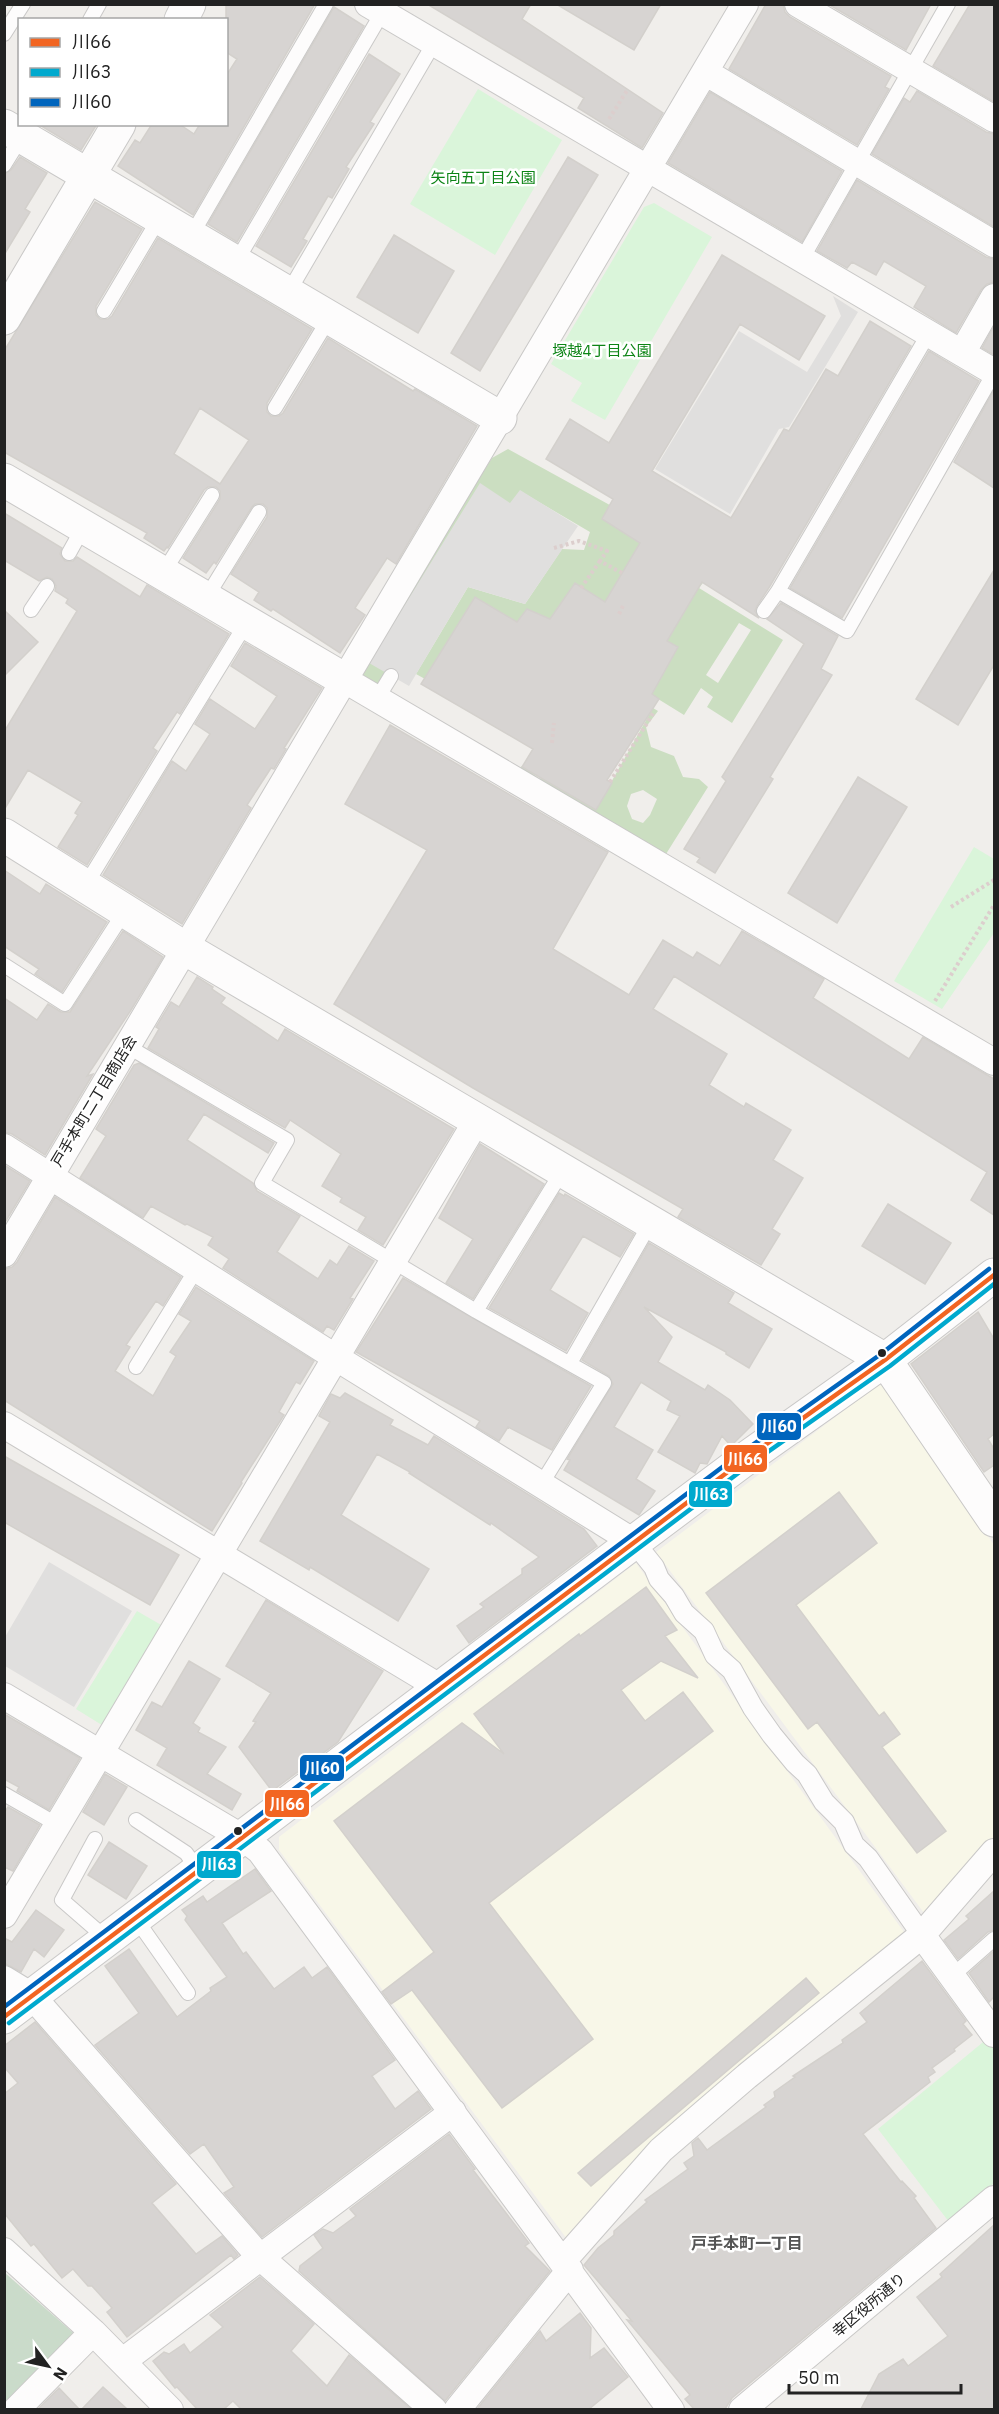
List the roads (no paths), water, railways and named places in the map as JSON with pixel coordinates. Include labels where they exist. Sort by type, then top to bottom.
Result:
[{"type":"street","points":[[182,18],[189,4]]},
{"type":"street","name":"戸手本町二丁目商店会","points":[[6,1249],[345,680],[464,494],[500,418],[746,4]]},
{"type":"street","points":[[798,4],[994,119]]},
{"type":"street","points":[[376,9],[994,373]]},
{"type":"street","points":[[705,72],[994,244]]},
{"type":"street","points":[[4,318],[118,126]]},
{"type":"street","points":[[18,129],[89,176],[500,418]]},
{"type":"street","points":[[962,353],[994,297]]},
{"type":"street","points":[[4,480],[77,540],[163,573],[994,1062]]},
{"type":"street","points":[[4,835],[186,949],[885,1360],[989,1500]]},
{"type":"street","points":[[4,1916],[11,1890],[58,1825],[477,1120]]},
{"type":"street","points":[[4,1148],[197,1268],[335,1358],[542,1483],[634,1542],[654,1567],[658,1579],[674,1596],[684,1613],[704,1631],[715,1655],[732,1670],[772,1735],[807,1774],[824,1802],[844,1822],[854,1845],[868,1858],[994,2034]]},
{"type":"street","points":[[4,2017],[741,1462],[885,1360],[994,1275]]},
{"type":"street","points":[[4,1425],[441,1688]]},
{"type":"street","points":[[4,1696],[243,1838],[260,1851],[671,2409]]},
{"type":"street","points":[[457,2409],[567,2265],[661,2150],[747,2076],[922,1935],[994,1852]]},
{"type":"street","points":[[4,1979],[32,1996],[259,2256],[434,2409]]},
{"type":"street","points":[[123,2361],[259,2256],[453,2112]]},
{"type":"street","name":"幸区役所通り","points":[[742,2409],[994,2199]]},
{"type":"street","points":[[4,2251],[93,2332],[170,2409]]},
{"type":"street","points":[[16,2409],[93,2332]]},
{"type":"lane","points":[[4,34],[23,4]]},
{"type":"lane","points":[[91,18],[99,4]]},
{"type":"lane","points":[[191,236],[326,4]]},
{"type":"lane","points":[[802,259],[948,4]]},
{"type":"lane","points":[[236,262],[376,9]]},
{"type":"lane","points":[[288,293],[434,43]]},
{"type":"lane","points":[[4,165],[18,129]]},
{"type":"lane","points":[[104,311],[160,217]]},
{"type":"lane","points":[[275,408],[330,317]]},
{"type":"lane","points":[[764,611],[778,591],[929,333]]},
{"type":"lane","points":[[778,591],[847,632],[994,373]]},
{"type":"lane","points":[[163,573],[212,495]]},
{"type":"lane","points":[[206,598],[258,512]]},
{"type":"lane","points":[[31,610],[47,586]]},
{"type":"lane","points":[[85,886],[247,622]]},
{"type":"lane","points":[[377,699],[391,676]]},
{"type":"lane","points":[[4,965],[65,1004],[125,911]]},
{"type":"lane","points":[[127,1046],[287,1140],[262,1183],[476,1311],[604,1383],[542,1483]]},
{"type":"lane","points":[[476,1311],[564,1170]]},
{"type":"lane","points":[[570,1363],[651,1222]]},
{"type":"lane","points":[[136,1367],[197,1268]]},
{"type":"lane","points":[[4,1794],[58,1825]]},
{"type":"lane","points":[[136,1820],[186,1853],[199,1871]]},
{"type":"lane","points":[[94,1839],[62,1900],[108,1940]]},
{"type":"lane","points":[[136,1919],[188,1993]]},
{"type":"lane","points":[[952,1976],[994,1940]]},
{"type":"district","name":"戸手本町一丁目","points":[[747,2243]]},
{"type":"park label","name":"矢向五丁目公園","points":[[483,178]]},
{"type":"park label","name":"塚越4丁目公園","points":[[602,351]]}]
